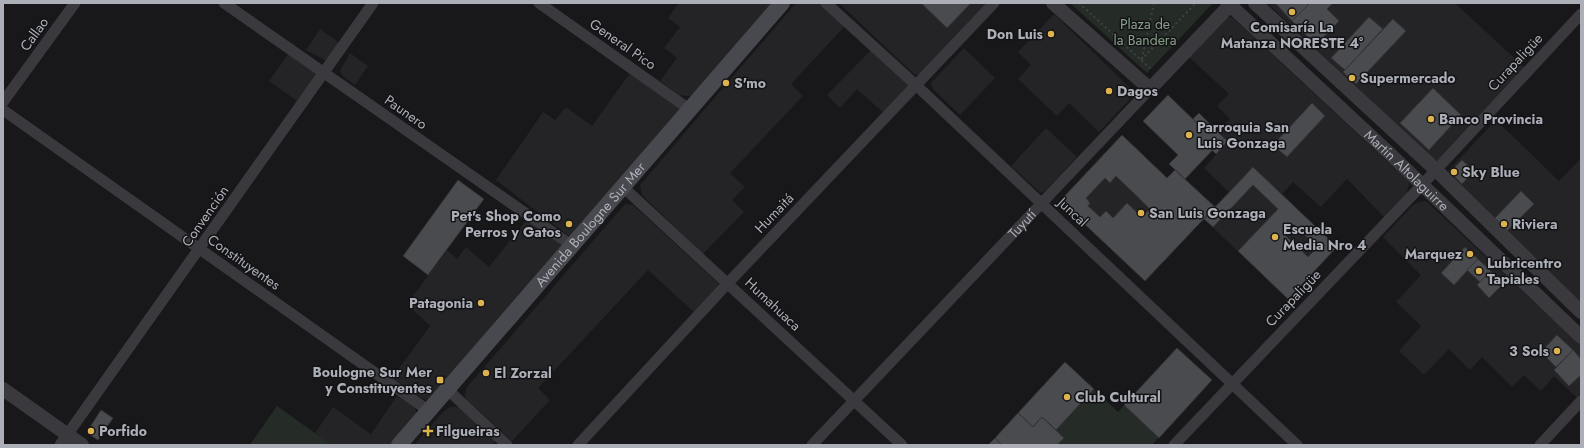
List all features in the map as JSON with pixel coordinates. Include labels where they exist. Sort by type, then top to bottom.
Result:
[{"type":"main road","name":"Avenida Boulogne Sur Mer","points":[[399,445],[782,3]]},
{"type":"street","name":"Callao","points":[[3,102],[75,3]]},
{"type":"street","name":"Paunero","points":[[224,3],[571,245]]},
{"type":"street","name":"Convención","points":[[64,440],[373,3]]},
{"type":"street","name":"General Pico","points":[[539,3],[689,109]]},
{"type":"street","name":"Juncal","points":[[826,3],[917,86],[1297,445]]},
{"type":"street","name":"Humaitá","points":[[578,445],[728,283],[917,86],[994,3]]},
{"type":"street","points":[[1053,3],[1150,88]]},
{"type":"street","name":"Martín Altolaguirre","points":[[1255,3],[1435,170],[1581,312]]},
{"type":"street","name":"Martín Altolaguirre","points":[[1231,4],[1422,184],[1581,337]]},
{"type":"street","name":"Tuyutí","points":[[812,445],[1231,4]]},
{"type":"street","name":"Curapaligüe","points":[[1174,445],[1581,14]]},
{"type":"street","name":"Constituyentes","points":[[3,110],[429,411]]},
{"type":"street","name":"Humahuaca","points":[[622,186],[902,445]]},
{"type":"street","points":[[447,389],[507,445]]},
{"type":"street","points":[[3,390],[64,440],[82,445]]},
{"type":"street","points":[[1540,445],[1581,401]]},
{"type":"path","points":[[1079,3],[1160,78]]},
{"type":"path","points":[[1141,60],[1154,3]]},
{"type":"path","points":[[1131,71],[1196,3]]},
{"type":"shaded area","points":[[677,3],[778,3],[694,96],[688,96],[679,95],[660,81],[677,58],[664,48],[680,27],[668,18],[678,4]]},
{"type":"shaded area","points":[[796,3],[821,3],[845,26],[791,84],[803,96],[730,173],[745,187],[732,200],[744,212],[703,254],[642,195],[640,185]]},
{"type":"shaded area","points":[[839,3],[989,3],[921,76],[914,74]]},
{"type":"shaded area","points":[[1267,3],[1455,3],[1525,68],[1439,160],[1436,160],[1431,158]]},
{"type":"shaded area","points":[[1054,14],[1130,88],[1132,92],[1129,100],[1099,132],[1069,103],[1057,116],[1018,79],[1031,65],[1018,52]]},
{"type":"shaded area","points":[[1225,18],[1233,18],[1408,181],[1409,185],[1406,196],[1385,218],[1347,179],[1321,207],[1293,182],[1282,194],[1337,247],[1288,299],[1204,219],[1145,281],[1060,201],[1122,135],[1167,178],[1175,170],[1214,207],[1229,192],[1204,168],[1228,141],[1218,132],[1230,119],[1217,106],[1229,94],[1188,56]]},
{"type":"shaded area","points":[[320,29],[341,44],[328,60],[325,60],[306,50]]},
{"type":"shaded area","points":[[964,48],[995,78],[960,115],[933,89],[931,83]]},
{"type":"shaded area","points":[[872,49],[907,83],[909,87],[886,115],[857,89],[840,108],[827,95]]},
{"type":"shaded area","points":[[289,53],[316,72],[317,76],[300,103],[269,81]]},
{"type":"shaded area","points":[[350,53],[368,66],[355,85],[343,76],[340,71]]},
{"type":"shaded area","points":[[630,73],[679,109],[680,112],[570,237],[496,180],[543,112],[555,120],[566,107],[592,126]]},
{"type":"shaded area","points":[[1496,120],[1559,181],[1581,158],[1581,304],[1446,173]]},
{"type":"shaded area","points":[[1046,128],[1077,157],[1046,190],[1041,193],[1011,166]]},
{"type":"shaded area","points":[[1426,201],[1581,346],[1581,398],[1579,400],[1554,376],[1541,391],[1524,375],[1512,387],[1482,357],[1470,370],[1449,349],[1424,375],[1399,351],[1421,326],[1396,302],[1421,275],[1383,237],[1412,206],[1419,202]]},
{"type":"shaded area","points":[[625,204],[633,205],[717,282],[719,286],[697,315],[648,270],[538,388],[550,400],[512,441],[466,399],[465,395],[467,387]]},
{"type":"shaded area","points":[[527,219],[559,243],[561,247],[431,400],[423,399],[392,378],[430,326],[407,304],[447,250],[457,259],[466,247],[489,267]]},
{"type":"shaded area","points":[[397,396],[415,407],[417,417],[394,445],[250,445],[277,406],[315,433],[333,407],[371,434]]},
{"type":"shaded area","points":[[450,407],[461,407],[497,440],[492,445],[414,445],[443,412]]},
{"type":"green space","name":"Plaza de la Bandera","points":[[1070,3],[1213,3],[1147,73]]},
{"type":"green space","name":"Club Cultural","points":[[1177,348],[1212,380],[1152,445],[988,445],[1065,362],[1118,412]]},
{"type":"green space","points":[[277,406],[331,445],[250,445]]},
{"type":"building","points":[[921,3],[971,3],[947,28]]},
{"type":"building","name":"Comisaría La Matanza NORESTE 4°","points":[[1275,3],[1310,3],[1292,21]]},
{"type":"building","points":[[1310,3],[1333,3],[1327,9],[1339,21],[1316,45],[1292,21]]},
{"type":"building","points":[[1369,17],[1383,29],[1345,70],[1331,58]]},
{"type":"building","points":[[1393,19],[1406,31],[1356,84],[1343,72]]},
{"type":"building","name":"Banco Provincia","points":[[1433,88],[1461,115],[1429,150],[1400,123]]},
{"type":"building","name":"Parroquia San Luis Gonzaga","points":[[1168,95],[1202,128],[1208,122],[1224,138],[1185,179],[1169,164],[1178,155],[1143,121]]},
{"type":"building","points":[[1312,103],[1325,116],[1287,157],[1273,145]]},
{"type":"building","points":[[1199,113],[1208,122],[1202,128],[1193,119]]},
{"type":"building","name":"San Luis Gonzaga","points":[[1122,135],[1167,178],[1175,170],[1215,207],[1145,281],[1060,201]],"holes":[[[1116,176],[1150,209],[1142,217],[1127,203],[1113,218],[1106,211],[1100,217],[1088,206],[1090,203],[1086,198],[1105,178],[1110,183]]]},
{"type":"building","points":[[1224,138],[1228,141],[1216,154],[1212,150]]},
{"type":"building","points":[[1462,160],[1474,171],[1462,184],[1450,172]]},
{"type":"building","name":"Escuela Media Nro 4","points":[[1253,167],[1337,247],[1288,299],[1238,251],[1278,209],[1253,185],[1213,227],[1204,219]],"holes":[[[1293,224],[1318,247],[1308,257],[1284,234]]]},
{"type":"building","points":[[458,180],[484,199],[428,275],[403,256]]},
{"type":"building","points":[[1521,191],[1534,204],[1507,231],[1495,218]]},
{"type":"building","points":[[1465,247],[1478,259],[1454,285],[1441,273]]},
{"type":"building","name":"Lubricentro Tapiales","points":[[1478,259],[1491,271],[1480,282],[1467,270]]},
{"type":"building","points":[[1491,271],[1504,283],[1489,298],[1477,285]]},
{"type":"building","name":"3 Sols","points":[[1557,335],[1573,350],[1556,367],[1541,352]]},
{"type":"building","points":[[1177,348],[1212,380],[1159,438],[1124,405]]},
{"type":"building","points":[[1573,350],[1581,359],[1581,375],[1569,386],[1554,370]]},
{"type":"building","points":[[1065,362],[1094,389],[1056,430],[1042,417],[1033,427],[1018,413]]},
{"type":"building","points":[[101,410],[113,418],[98,440],[90,435],[90,427]]},
{"type":"building","points":[[1018,413],[1033,427],[1042,417],[1064,438],[1057,445],[1002,445],[995,438]]},
{"type":"building","points":[[995,438],[1002,445],[988,445]]},
{"type":"place","name":"Comisaría La Matanza NORESTE 4°","points":[[1292,12]]},
{"type":"place","name":"Don Luis","points":[[1051,34]]},
{"type":"place","name":"Supermercado","points":[[1352,78]]},
{"type":"place","name":"S'mo","points":[[726,83]]},
{"type":"place","name":"Dagos","points":[[1109,91]]},
{"type":"place","name":"Banco Provincia","points":[[1431,119]]},
{"type":"place","name":"Parroquia San Luis Gonzaga","points":[[1189,135]]},
{"type":"place","name":"Sky Blue","points":[[1454,172]]},
{"type":"place","name":"San Luis Gonzaga","points":[[1141,213]]},
{"type":"place","name":"Pet's Shop Como Perros y Gatos","points":[[569,224]]},
{"type":"place","name":"Riviera","points":[[1504,224]]},
{"type":"place","name":"Escuela Media Nro 4","points":[[1275,237]]},
{"type":"place","name":"Marquez","points":[[1470,254]]},
{"type":"place","name":"Lubricentro Tapiales","points":[[1479,271]]},
{"type":"place","name":"Patagonia","points":[[481,303]]},
{"type":"place","name":"3 Sols","points":[[1557,351]]},
{"type":"place","name":"El Zorzal","points":[[486,373]]},
{"type":"place","name":"Boulogne Sur Mer y Constituyentes","points":[[440,380]]},
{"type":"place","name":"Club Cultural","points":[[1067,397]]},
{"type":"place","name":"Porfido","points":[[91,431]]},
{"type":"place","name":"Filgueiras","points":[[428,431]]}]
